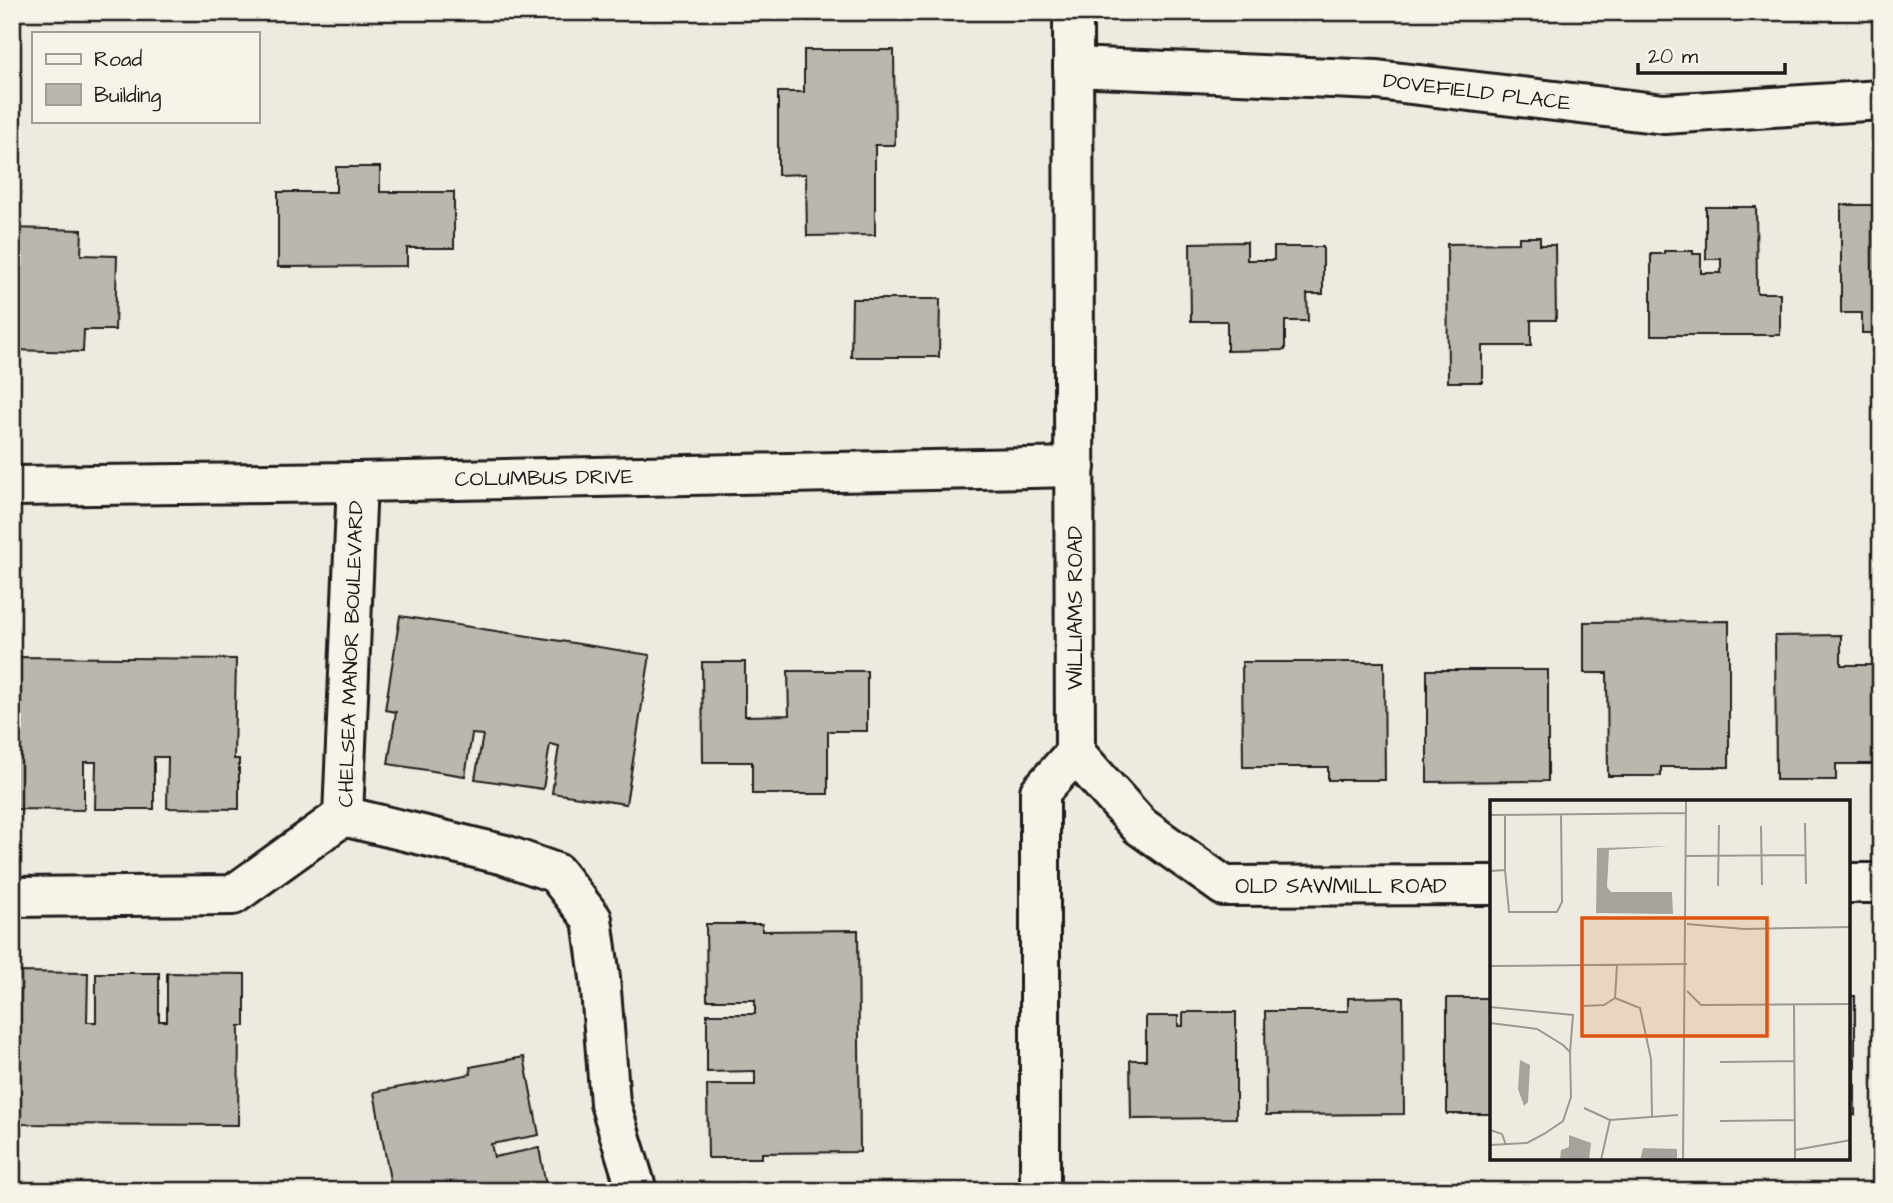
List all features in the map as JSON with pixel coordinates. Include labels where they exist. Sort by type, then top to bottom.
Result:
[{"type":"street","name":"WILLIAMS ROAD","points":[[1073,12],[1075,752]]},
{"type":"street","name":"DOVEFIELD PLACE","points":[[1073,67],[1377,80],[1664,114],[1881,100]]},
{"type":"street","name":"COLUMBUS DRIVE","points":[[12,486],[357,482],[1075,467]]},
{"type":"street","name":"CHELSEA MANOR BOULEVARD","points":[[357,482],[343,816],[505,855],[556,873],[592,919],[600,978],[610,1103],[637,1191]]},
{"type":"street","name":"OLD SAWMILL ROAD","points":[[1075,752],[1140,826],[1224,887],[1490,885]]},
{"type":"street","points":[[1040,1191],[1040,792],[1075,752]]},
{"type":"street","points":[[12,897],[233,895],[343,816]]},
{"type":"street","points":[[1851,883],[1881,883]]},
{"type":"building","points":[[804,50],[894,50],[895,145],[875,145],[875,235],[807,236],[806,174],[778,175],[778,92],[804,92]]},
{"type":"building","points":[[336,167],[380,167],[380,192],[454,192],[454,248],[407,248],[407,266],[278,267],[278,192],[336,192]]},
{"type":"building","points":[[1841,205],[1881,205],[1881,333],[1862,333],[1862,313],[1841,313]]},
{"type":"building","points":[[1706,207],[1756,207],[1757,293],[1780,293],[1780,335],[1651,335],[1651,254],[1693,251],[1693,254],[1701,254],[1701,273],[1721,273],[1721,259],[1706,259]]},
{"type":"building","points":[[12,228],[82,230],[81,255],[117,256],[115,330],[84,330],[83,352],[12,350]]},
{"type":"building","points":[[1519,237],[1540,237],[1540,245],[1555,245],[1556,320],[1531,320],[1531,346],[1482,346],[1482,382],[1448,382],[1447,244],[1519,243]]},
{"type":"building","points":[[1247,242],[1247,260],[1274,260],[1274,247],[1323,247],[1323,294],[1307,294],[1308,321],[1285,321],[1285,350],[1227,351],[1227,321],[1191,321],[1190,243]]},
{"type":"building","points":[[852,299],[940,299],[939,357],[851,357]]},
{"type":"building","points":[[400,616],[650,655],[626,804],[552,793],[559,746],[550,744],[543,789],[475,779],[483,735],[472,734],[465,776],[388,764],[396,712],[385,710]]},
{"type":"building","points":[[1729,621],[1729,767],[1661,767],[1661,776],[1608,776],[1607,673],[1584,673],[1584,622]]},
{"type":"building","points":[[1841,635],[1841,665],[1881,665],[1881,764],[1836,764],[1836,780],[1776,780],[1775,636]]},
{"type":"building","points":[[15,657],[236,659],[234,759],[239,759],[239,809],[167,808],[168,757],[154,757],[154,809],[95,809],[96,762],[84,762],[84,810],[12,809]]},
{"type":"building","points":[[702,662],[745,662],[745,716],[789,715],[788,671],[867,671],[867,731],[828,731],[828,794],[752,794],[752,762],[703,762]]},
{"type":"building","points":[[1242,662],[1384,662],[1385,780],[1328,780],[1328,767],[1243,767]]},
{"type":"building","points":[[1427,670],[1548,670],[1548,781],[1427,782]]},
{"type":"building","points":[[706,924],[762,924],[762,931],[858,930],[860,1152],[762,1153],[762,1158],[708,1158],[707,1085],[755,1085],[755,1071],[707,1072],[707,1014],[755,1014],[755,1000],[707,1000]]},
{"type":"building","points":[[12,972],[88,973],[87,1022],[96,1022],[96,973],[159,973],[159,1021],[167,1021],[167,973],[245,974],[245,1026],[239,1026],[238,1125],[14,1124],[15,1029],[12,1029]]},
{"type":"building","points":[[1851,996],[1855,996],[1855,1115],[1851,1115]]},
{"type":"building","points":[[1403,997],[1404,1114],[1266,1115],[1265,1011],[1348,1011],[1348,998]]},
{"type":"building","points":[[1447,998],[1490,998],[1490,1114],[1447,1114]]},
{"type":"building","points":[[1183,1012],[1236,1012],[1236,1118],[1131,1119],[1130,1060],[1146,1060],[1146,1016],[1178,1016],[1178,1026],[1183,1026]]},
{"type":"building","points":[[524,1057],[539,1135],[491,1144],[494,1157],[539,1148],[547,1191],[392,1191],[374,1092],[471,1074],[470,1067]]}]
